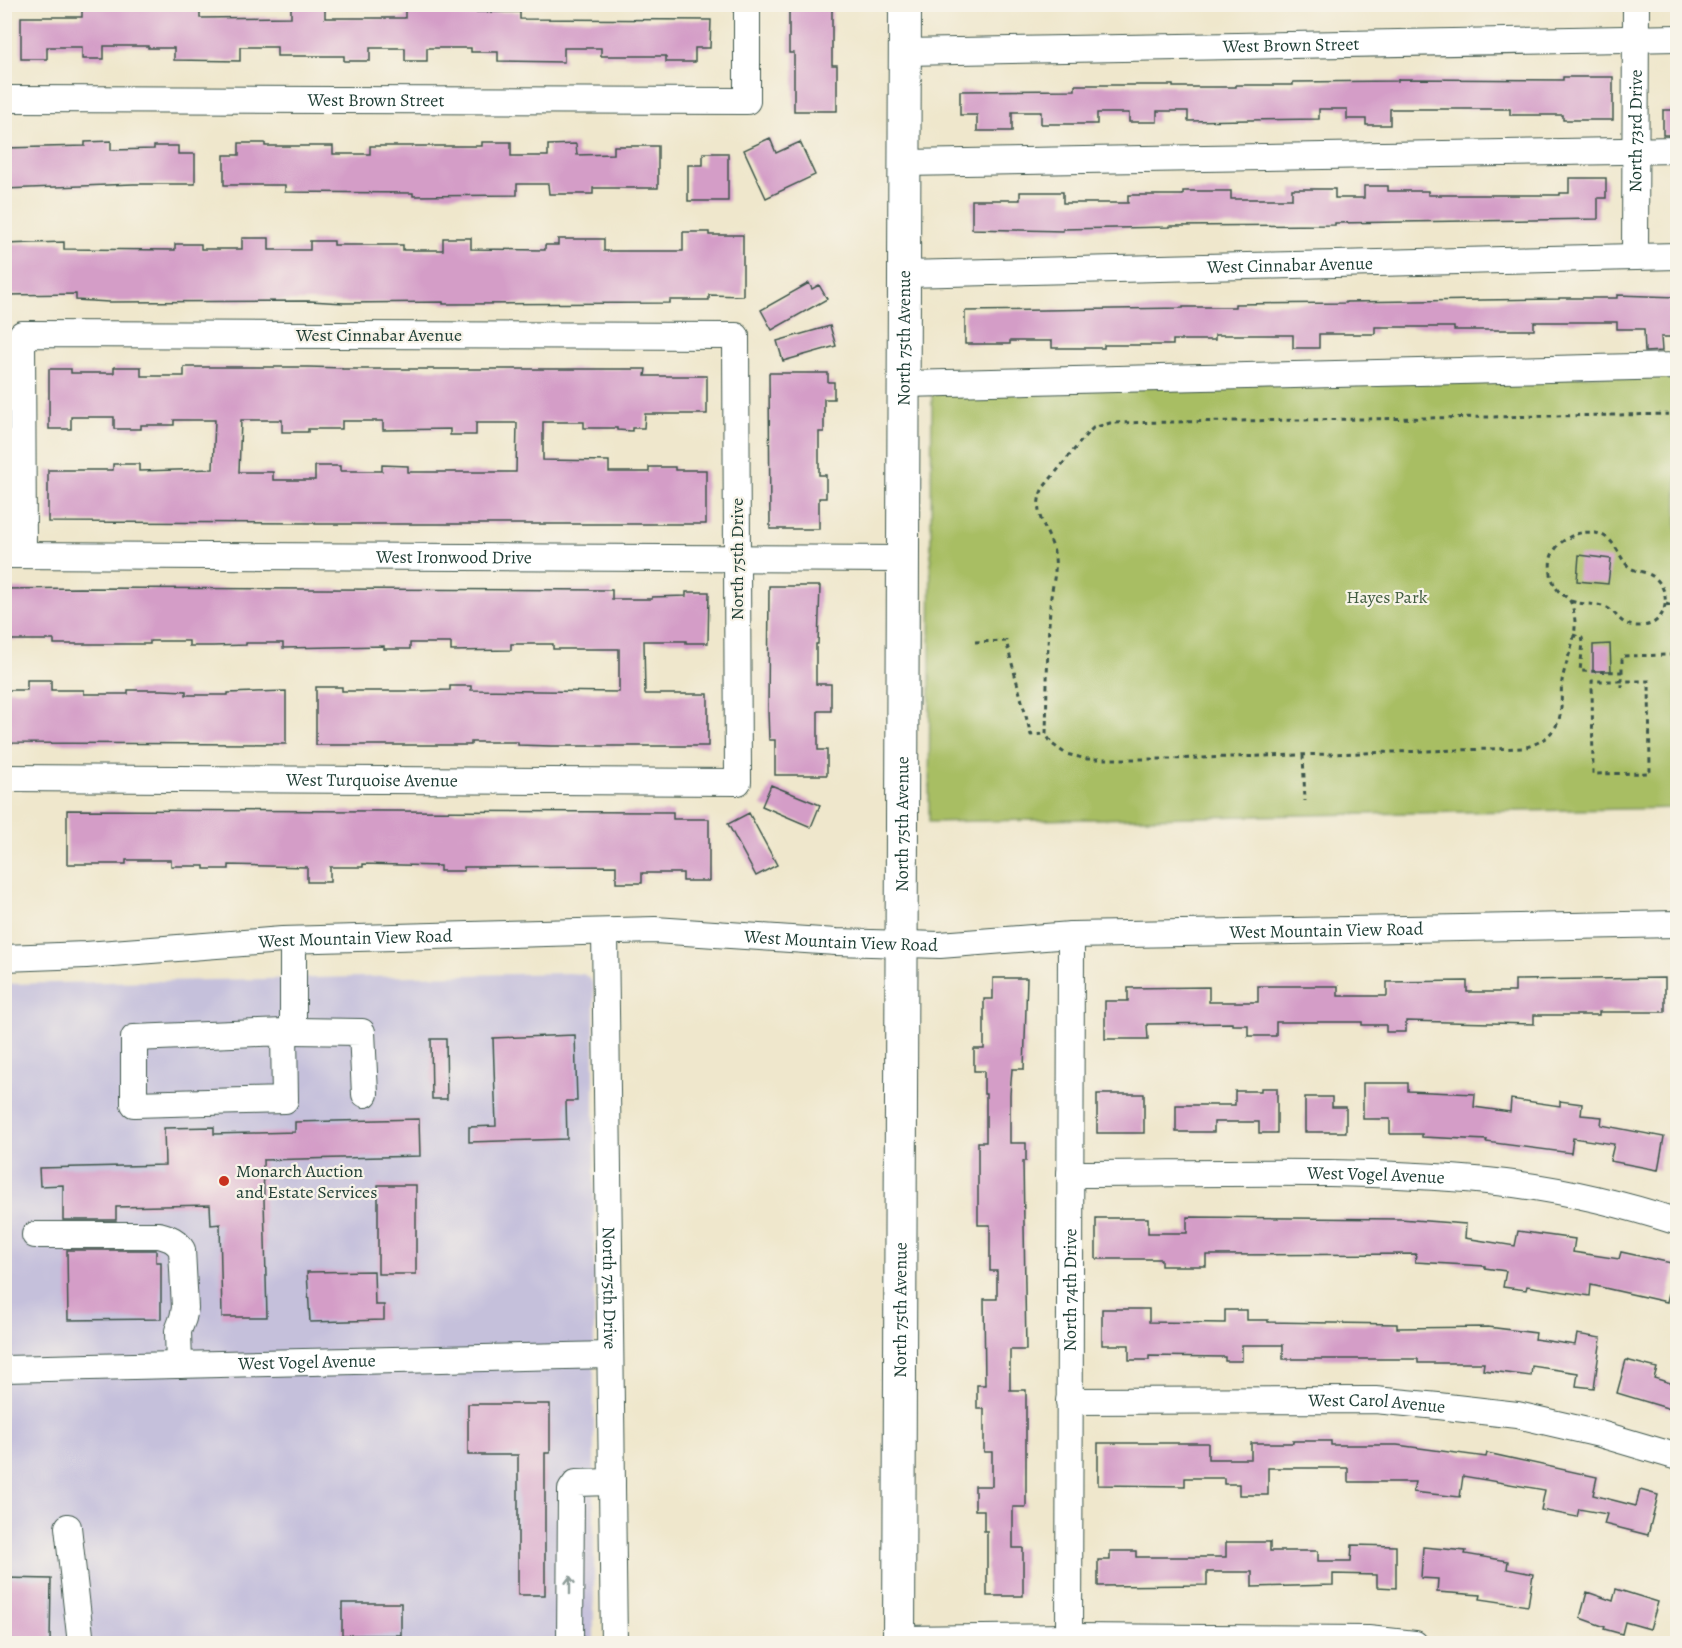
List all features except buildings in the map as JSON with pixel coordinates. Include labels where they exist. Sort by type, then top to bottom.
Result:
[{"type":"main road","name":"North 75th Avenue","points":[[899,1642],[905,4]]},
{"type":"street","name":"West Brown Street","points":[[4,99],[747,101],[747,4]]},
{"type":"street","name":"North 73rd Drive","points":[[1635,257],[1636,4]]},
{"type":"street","name":"West Brown Street","points":[[904,52],[1677,38]]},
{"type":"street","points":[[903,163],[1677,150]]},
{"type":"street","name":"West Cinnabar Avenue","points":[[903,274],[1677,256]]},
{"type":"street","name":"West Cinnabar Avenue","points":[[14,555],[22,334],[736,336]]},
{"type":"street","name":"North 75th Drive","points":[[736,336],[738,782]]},
{"type":"street","points":[[903,384],[1677,366]]},
{"type":"street","name":"West Ironwood Drive","points":[[14,555],[903,559]]},
{"type":"street","name":"West Turquoise Avenue","points":[[4,778],[738,782]]},
{"type":"street","name":"West Mountain View Road","points":[[4,958],[86,955],[293,940],[655,930],[836,942],[940,945],[1071,935],[1677,924]]},
{"type":"street","name":"North 75th Drive","points":[[605,932],[614,1644]]},
{"type":"street","name":"North 74th Drive","points":[[1069,1640],[1071,935]]},
{"type":"street","points":[[293,940],[289,1031],[285,1100],[134,1104],[134,1038],[289,1031],[362,1032],[365,1094]]},
{"type":"street","name":"West Vogel Avenue","points":[[1070,1174],[1304,1174],[1408,1176],[1488,1181],[1564,1193],[1643,1211],[1677,1222]]},
{"type":"street","points":[[35,1235],[159,1235],[171,1238],[178,1244],[182,1250],[185,1308],[178,1331],[179,1365]]},
{"type":"street","name":"West Vogel Avenue","points":[[4,1369],[609,1355]]},
{"type":"street","name":"West Carol Avenue","points":[[1069,1401],[1375,1400],[1517,1415],[1600,1434],[1677,1457]]},
{"type":"street","points":[[570,1644],[571,1490],[576,1483],[612,1482]]},
{"type":"street","points":[[68,1527],[81,1644]]},
{"type":"street","points":[[899,1642],[1368,1639],[1415,1644]]},
{"type":"path","points":[[1571,601],[1576,623],[1562,681],[1562,705],[1557,724],[1538,744],[1523,748],[1087,759],[1066,754],[1052,744],[1046,734],[1050,609],[1055,556],[1037,509],[1038,498],[1043,488],[1092,428],[1100,425],[1677,414]]},
{"type":"path","points":[[1584,532],[1602,535],[1614,544],[1629,567],[1654,576],[1664,588],[1666,604],[1663,614],[1649,626],[1630,626],[1623,623],[1610,609],[1571,601],[1557,591],[1553,583],[1551,556],[1564,540],[1574,534],[1584,532]]},
{"type":"path","points":[[1666,604],[1677,608]]},
{"type":"path","points":[[1573,635],[1582,638],[1583,642],[1580,671],[1622,672]]},
{"type":"path","points":[[975,642],[1006,641],[1031,735],[1046,734]]},
{"type":"path","points":[[1622,687],[1622,656],[1670,656],[1677,652]]},
{"type":"path","points":[[1592,681],[1622,681],[1649,681],[1650,773],[1593,774],[1592,681]]},
{"type":"path","points":[[1304,755],[1305,801]]},
{"type":"shaded area","points":[[583,974],[590,978],[594,996],[594,1643],[5,1643],[4,984]]},
{"type":"green space","name":"Hayes Park","points":[[1677,374],[1677,808],[929,822],[932,388]]},
{"type":"place","name":"Monarch Auction and Estate Services","points":[[224,1181]]}]
